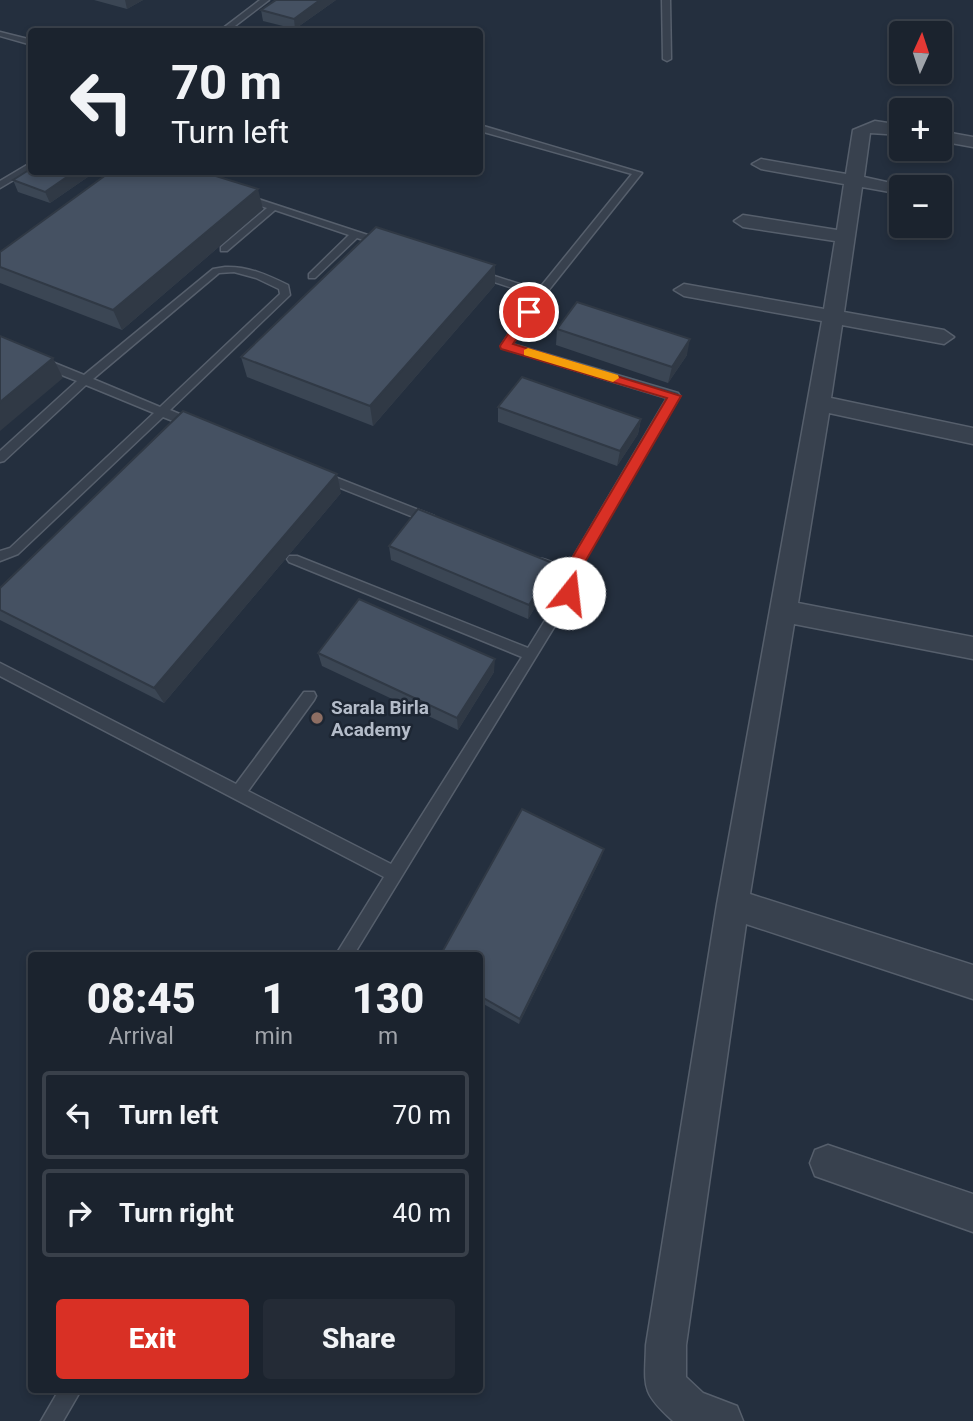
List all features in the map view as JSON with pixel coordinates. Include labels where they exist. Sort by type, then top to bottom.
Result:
[{"type":"street","points":[[722,1421],[689,1408],[665,1386],[666,1345],[733,904],[834,315],[862,130],[875,126],[889,128]]},
{"type":"street","points":[[952,138],[973,142]]},
{"type":"street","points":[[761,164],[889,187]]},
{"type":"street","points":[[743,221],[846,237]]},
{"type":"street","points":[[684,289],[944,337]]},
{"type":"street","points":[[819,403],[973,436]]},
{"type":"street","points":[[783,611],[973,648]]},
{"type":"street","points":[[733,904],[973,982]]},
{"type":"street","points":[[828,1163],[973,1213]]},
{"type":"lane","points":[[226,28],[265,0]]},
{"type":"lane","points":[[666,0],[667,59]]},
{"type":"lane","points":[[0,34],[28,42]]},
{"type":"lane","points":[[483,129],[638,173],[541,295],[506,346],[674,396],[566,580]]},
{"type":"lane","points":[[0,185],[28,168]]},
{"type":"lane","points":[[237,195],[395,247]]},
{"type":"lane","points":[[224,249],[273,207]]},
{"type":"lane","points":[[312,276],[355,234]]},
{"type":"lane","points":[[0,458],[85,381],[216,271],[228,268],[260,275],[284,287],[285,295],[159,411],[14,551],[0,556]]},
{"type":"lane","points":[[461,269],[541,295]]},
{"type":"lane","points":[[36,361],[211,432]]},
{"type":"lane","points":[[314,473],[443,524]]},
{"type":"lane","points":[[345,952],[569,593],[566,580],[559,571],[520,555]]},
{"type":"lane","points":[[293,559],[531,655]]},
{"type":"lane","points":[[0,669],[394,874]]},
{"type":"lane","points":[[238,793],[309,696]]},
{"type":"lane","points":[[51,1421],[69,1393]]},
{"type":"building","points":[[276,0],[320,0],[294,19],[261,10]]},
{"type":"building","points":[[28,171],[28,175],[70,175],[45,192],[13,180]]},
{"type":"building","points":[[106,175],[213,175],[258,189],[113,310],[0,267],[0,252]]},
{"type":"building","points":[[376,227],[495,265],[370,406],[241,357]]},
{"type":"building","points":[[577,302],[690,339],[672,367],[557,329]]},
{"type":"building","points":[[0,336],[53,358],[0,402]]},
{"type":"building","points":[[522,377],[641,419],[620,451],[498,407]]},
{"type":"building","points":[[183,411],[337,474],[154,688],[0,610],[0,588]]},
{"type":"building","points":[[418,509],[555,564],[529,605],[389,546]]},
{"type":"building","points":[[359,599],[495,659],[457,718],[318,653]]},
{"type":"building","points":[[522,809],[604,849],[520,1019],[483,998],[483,952],[442,952]]},
{"type":"slow traffic","points":[[528,352],[613,378]]},
{"type":"place","name":"Sarala Birla Academy","points":[[317,718]]},
{"type":"route","points":[[529,312],[506,346],[674,396],[566,580],[569,593]]}]
